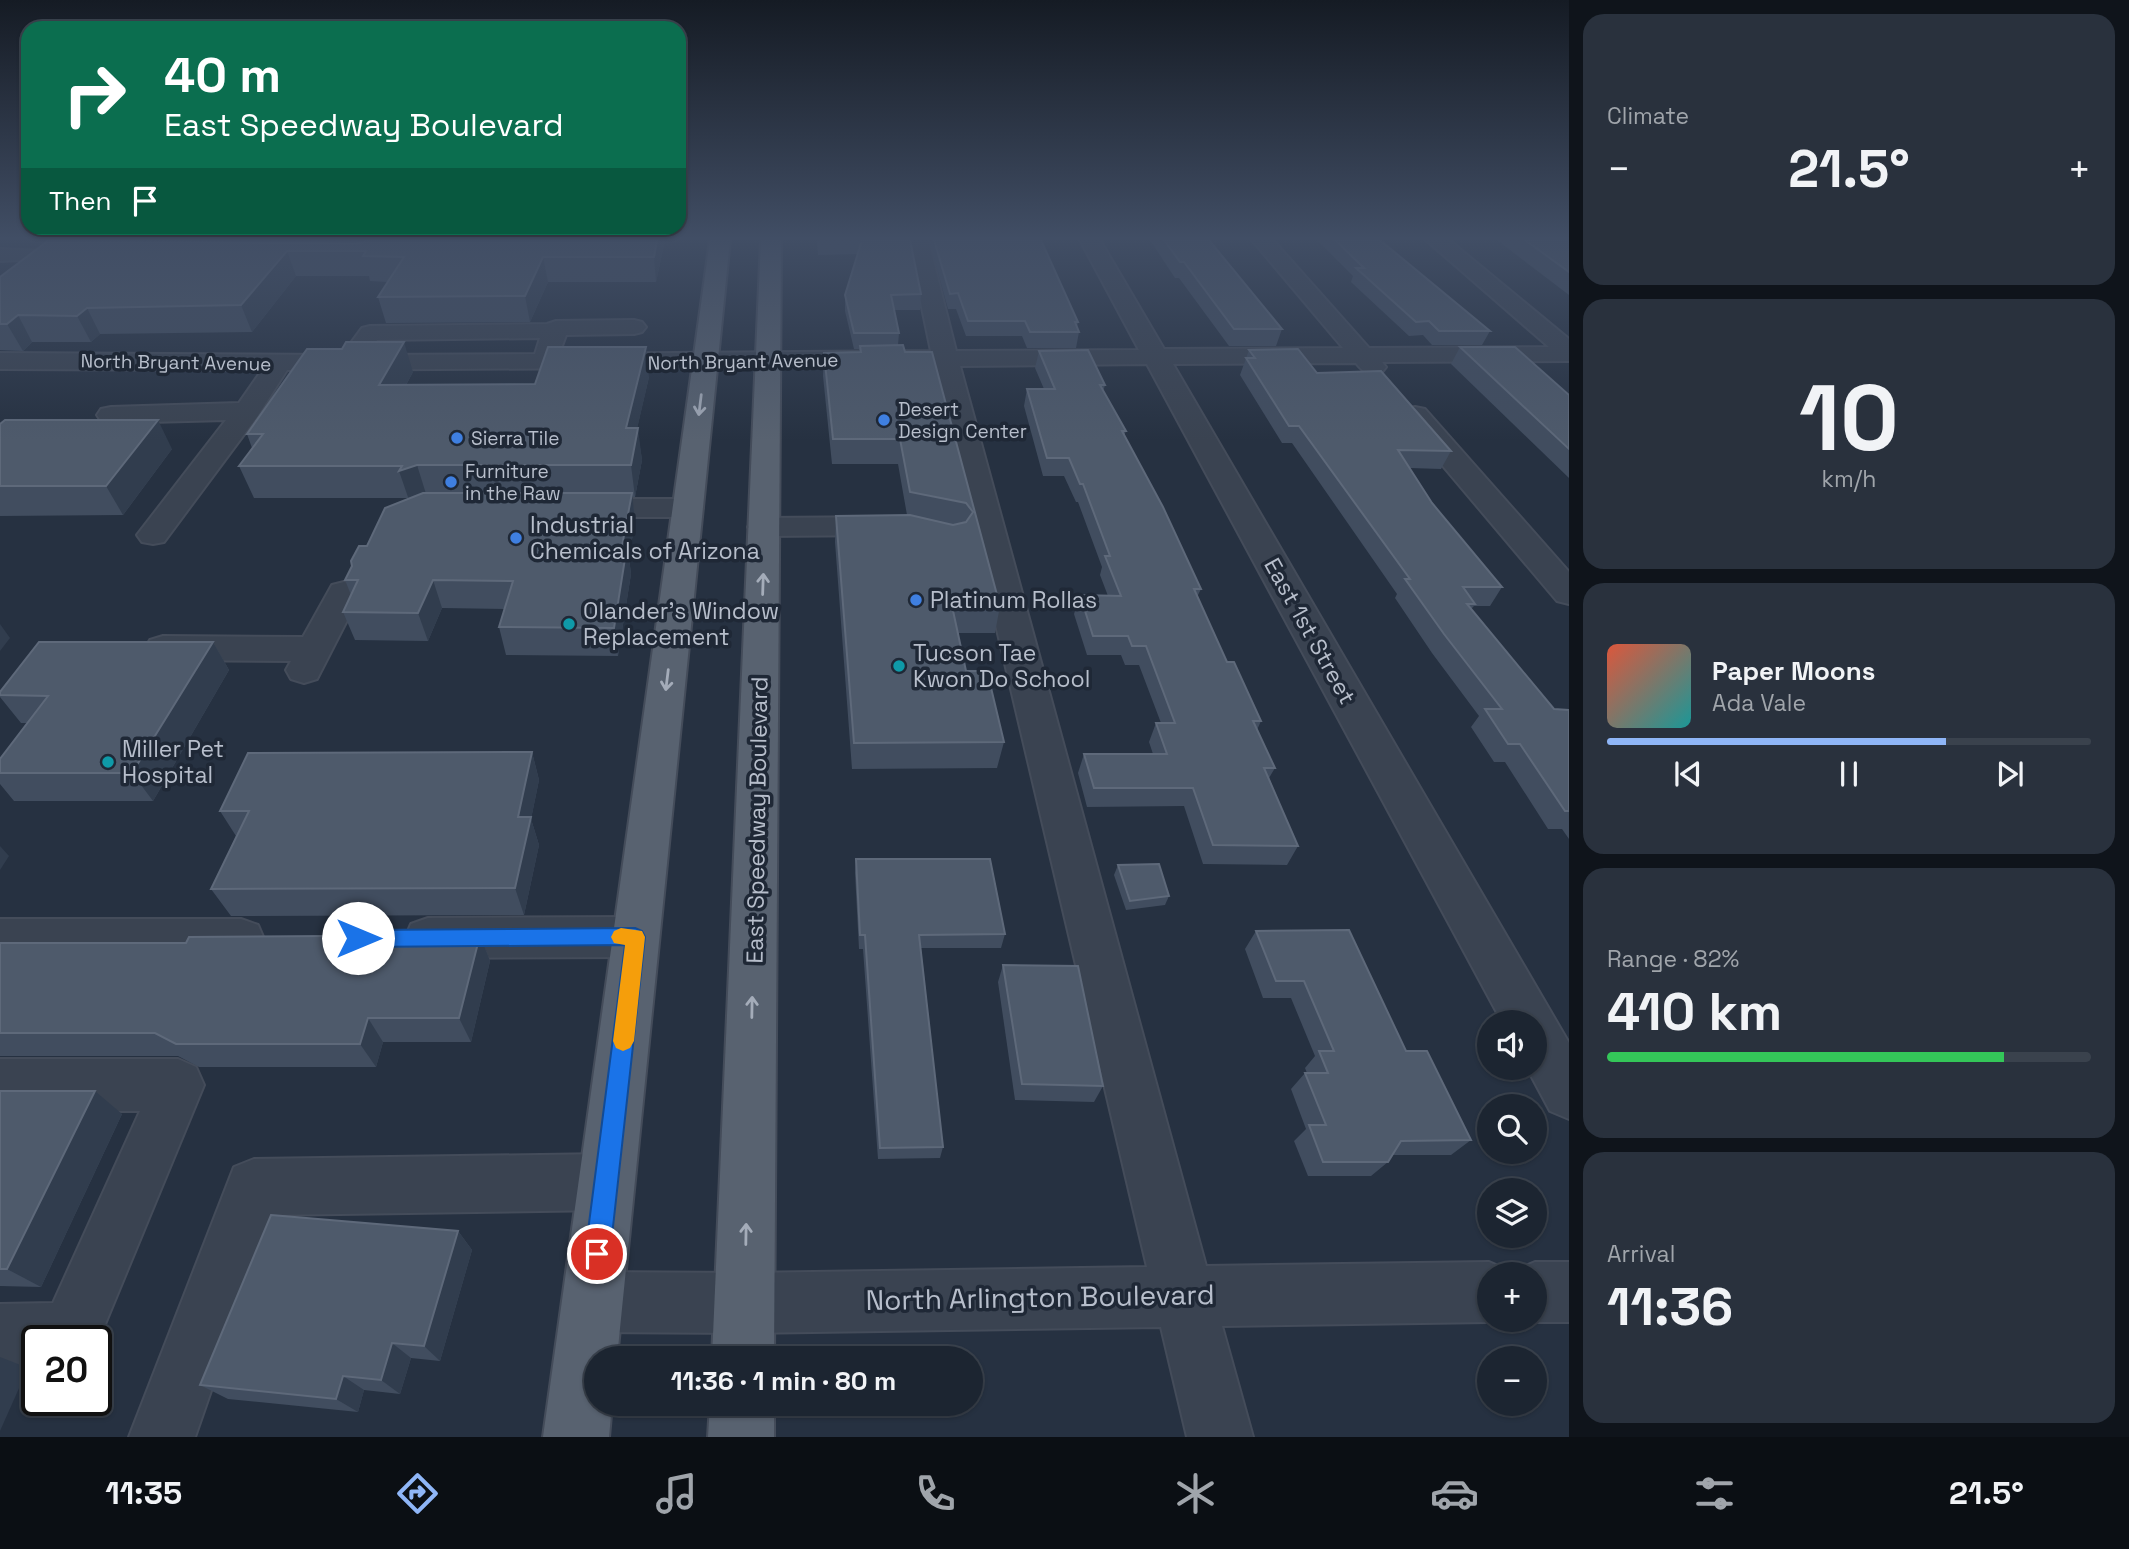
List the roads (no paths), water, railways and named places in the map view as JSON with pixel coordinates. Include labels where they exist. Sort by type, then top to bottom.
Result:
[{"type":"main road","points":[[576,1437],[712,307]]},
{"type":"main road","name":"East Speedway Boulevard","points":[[744,1330],[770,307]]},
{"type":"main road","points":[[741,1437],[742,1416]]},
{"type":"street","points":[[933,307],[1220,1437]]},
{"type":"street","name":"East 1st Street","points":[[1128,307],[1522,1010]]},
{"type":"street","points":[[1321,307],[1569,593]]},
{"type":"street","points":[[1515,307],[1569,353]]},
{"type":"street","points":[[544,362],[556,328],[634,327]]},
{"type":"street","points":[[349,363],[370,332],[555,331]]},
{"type":"street","name":"North Bryant Avenue","points":[[0,361],[706,362],[1569,353]]},
{"type":"street","points":[[153,535],[247,411],[279,363]]},
{"type":"street","points":[[111,415],[247,411]]},
{"type":"street","points":[[550,509],[688,508]]},
{"type":"street","points":[[764,527],[892,526],[915,531]]},
{"type":"street","points":[[137,648],[309,660],[344,593]]},
{"type":"street","points":[[385,938],[635,937]]},
{"type":"street","points":[[0,940],[276,939]]},
{"type":"street","points":[[1547,1054],[1569,1093]]},
{"type":"street","points":[[0,1085],[178,1085],[71,1333],[0,1335]]},
{"type":"street","points":[[162,1437],[254,1187],[606,1182]]},
{"type":"street","name":"North Arlington Boulevard","points":[[592,1301],[744,1330],[1185,1295],[1477,1292]]},
{"type":"street","points":[[1547,1292],[1569,1292]]},
{"type":"place","name":"Desert Design Center","points":[[884,420]]},
{"type":"place","name":"Sierra Tile","points":[[457,438]]},
{"type":"place","name":"Furniture in the Raw","points":[[451,482]]},
{"type":"place","name":"Industrial Chemicals of Arizona","points":[[516,538]]},
{"type":"place","name":"Platinum Rollas","points":[[916,600]]},
{"type":"place","name":"Olander's Window Replacement","points":[[569,624]]},
{"type":"place","name":"Tucson Tae Kwon Do School","points":[[899,666]]},
{"type":"place","name":"Miller Pet Hospital","points":[[108,762]]}]
